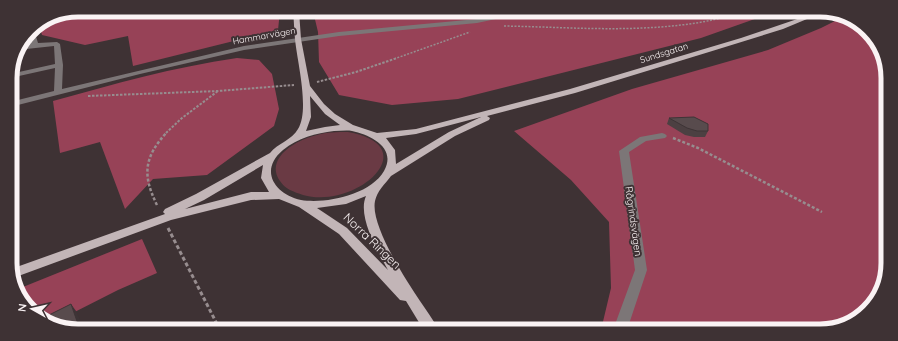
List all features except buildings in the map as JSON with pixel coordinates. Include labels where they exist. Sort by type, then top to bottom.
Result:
[{"type":"main road","points":[[124,232],[200,197],[274,154],[304,130],[308,118],[305,94],[306,86],[298,39],[296,17]]},
{"type":"main road","name":"Sundsgatan","points":[[378,136],[396,136],[419,132],[516,106],[764,34],[808,17]]},
{"type":"main road","points":[[18,272],[168,217],[233,200],[251,196],[279,195],[301,203],[322,204],[344,201],[370,190],[384,178],[391,165],[392,157],[390,149],[378,136],[353,128],[335,118],[321,107],[306,86]]},
{"type":"main road","name":"Sundsgatan","points":[[384,178],[452,134],[516,106]]},
{"type":"main road","points":[[298,136],[331,128],[353,128]]},
{"type":"main road","points":[[274,154],[269,161],[266,176],[268,183],[279,195]]},
{"type":"main road","name":"Norra Ringen","points":[[384,178],[372,194],[369,202],[372,224],[388,258],[416,308],[427,324]]},
{"type":"main road","name":"Norra Ringen","points":[[301,203],[343,231],[416,308]]},
{"type":"street","name":"Hammarvägen","points":[[17,103],[139,72],[244,48],[339,34],[477,21],[498,17]]},
{"type":"street","points":[[33,37],[35,44]]},
{"type":"street","points":[[27,46],[35,44],[57,44],[59,65],[58,93]]},
{"type":"street","points":[[17,74],[59,65]]},
{"type":"street","name":"Rågrindsvägen","points":[[622,324],[641,270],[624,151],[643,139],[662,136]]},
{"type":"path","points":[[503,26],[598,29],[640,28],[696,23],[723,17]]},
{"type":"path","points":[[317,82],[349,74],[389,61],[476,29]]},
{"type":"path","points":[[69,91],[90,96],[218,91],[294,85]]},
{"type":"path","points":[[157,205],[147,180],[147,166],[151,152],[170,128],[218,91]]},
{"type":"path","points":[[662,136],[676,138],[698,148],[822,212]]},
{"type":"path","points":[[168,227],[216,324]]},
{"type":"shaded area","points":[[78,17],[279,17],[278,30],[133,66],[128,36],[85,45],[42,35],[41,30],[48,25],[66,18]]},
{"type":"shaded area","points":[[314,17],[761,17],[701,38],[458,99],[392,105],[339,95],[319,62],[318,32]]},
{"type":"shaded area","points":[[838,20],[854,27],[866,38],[873,48],[879,63],[881,78],[881,263],[878,282],[871,297],[850,316],[835,322],[824,324],[602,324],[611,288],[609,222],[571,180],[514,131],[632,89],[768,50]]},
{"type":"shaded area","points":[[237,58],[259,60],[272,74],[279,109],[274,126],[207,175],[153,179],[125,209],[100,142],[60,153],[53,101],[167,71]]},
{"type":"shaded area","points":[[348,132],[371,139],[382,150],[383,162],[375,174],[362,185],[344,193],[324,197],[303,195],[290,190],[282,184],[276,172],[276,164],[286,150],[301,140],[310,137],[328,133]]},
{"type":"shaded area","points":[[142,239],[157,273],[118,290],[58,321],[44,314],[38,309],[27,297],[22,287]]}]
